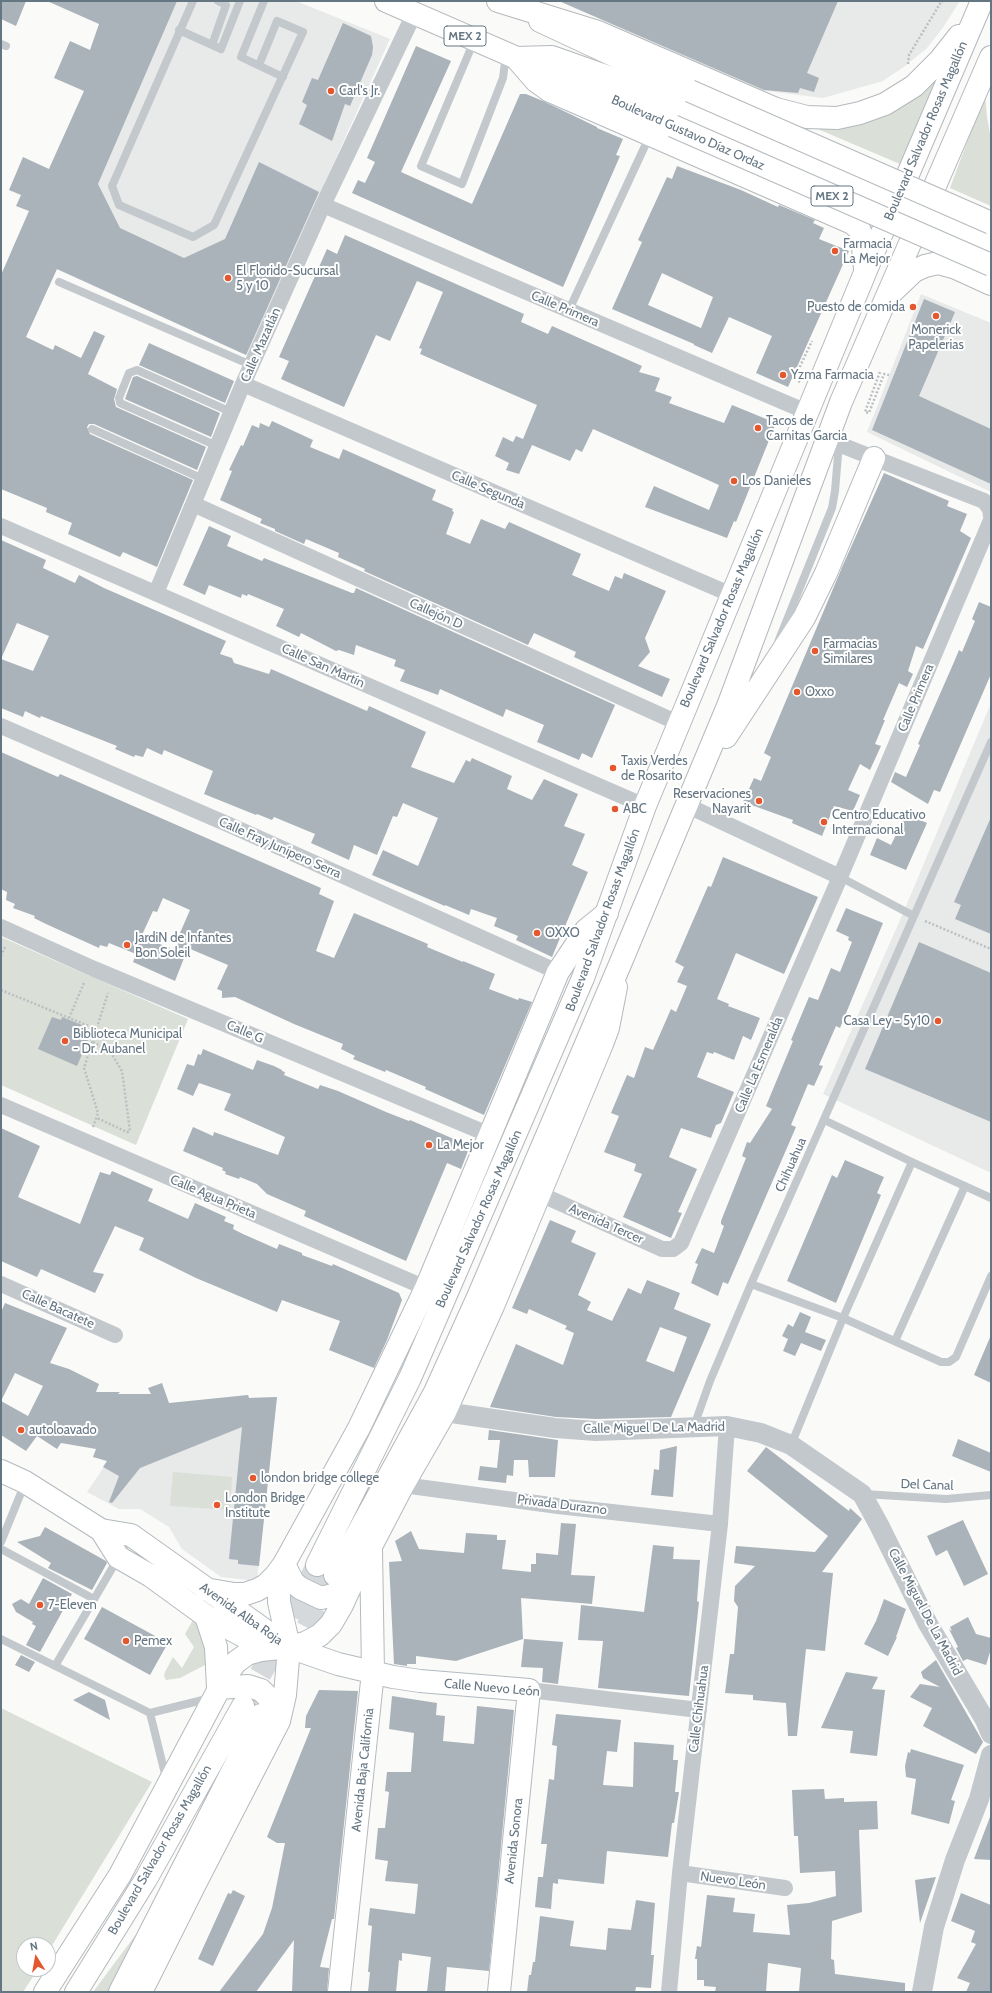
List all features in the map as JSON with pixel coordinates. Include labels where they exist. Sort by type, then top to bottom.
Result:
[{"type":"main road","name":"Boulevard Gustavo Díaz Ordaz","points":[[386,1],[991,265]]},
{"type":"main road","points":[[497,1],[598,32],[776,109],[807,117],[837,118],[860,113],[885,104],[914,86],[940,60],[979,7]]},
{"type":"main road","points":[[497,1],[690,91],[991,223]]},
{"type":"main road","name":"Boulevard Salvador Rosas Magallón","points":[[335,1574],[410,1378],[583,978],[645,806],[678,723],[879,238],[897,200],[979,7]]},
{"type":"main road","points":[[511,56],[552,57],[637,87],[897,200],[915,202],[923,197],[940,175]]},
{"type":"main road","points":[[511,56],[536,81],[550,91],[852,223],[862,236],[865,272]]},
{"type":"main road","points":[[284,1564],[293,1582],[300,1588],[321,1598],[333,1595],[335,1574],[435,1392],[621,962],[728,706],[837,438],[841,402],[991,57]]},
{"type":"main road","points":[[879,238],[890,224],[899,217],[907,213],[923,213],[991,244]]},
{"type":"main road","points":[[887,298],[900,283],[914,271],[925,266],[938,264],[956,268],[991,284]]},
{"type":"main road","points":[[690,795],[804,618],[826,573],[874,458]]},
{"type":"main road","points":[[205,1589],[234,1594],[251,1592],[266,1585],[284,1564],[359,1428],[426,1288],[558,972],[586,930],[607,913]]},
{"type":"main road","points":[[335,1574],[371,1548],[403,1485],[445,1412],[493,1306],[602,1044],[608,1028],[621,962]]},
{"type":"main road","name":"Avenida Alba Roja","points":[[1,1472],[25,1482],[101,1530],[131,1535],[205,1589],[289,1647]]},
{"type":"main road","name":"Avenida Alba Roja","points":[[101,1530],[118,1557],[151,1576],[206,1616],[247,1638],[289,1647]]},
{"type":"main road","name":"Avenida Baja California","points":[[338,1992],[373,1672],[371,1548]]},
{"type":"main road","points":[[141,1992],[194,1884],[261,1714],[285,1695],[289,1647],[280,1612],[278,1592],[284,1564]]},
{"type":"main road","points":[[45,1992],[120,1875],[216,1693],[236,1662],[247,1654],[261,1650],[289,1647],[305,1643],[320,1635],[342,1605],[335,1574]]},
{"type":"main road","points":[[206,1616],[216,1647],[216,1693]]},
{"type":"main road","name":"Calle Nuevo León","points":[[289,1647],[320,1659],[373,1672],[420,1681],[529,1690]]},
{"type":"main road","points":[[216,1693],[248,1686],[261,1690],[270,1698],[276,1710],[261,1714]]},
{"type":"main road","name":"Avenida Sonora","points":[[499,1992],[529,1690]]},
{"type":"main road","name":"Boulevard Salvador Rosas Magallón","points":[[76,1992],[146,1879],[261,1714]]},
{"type":"main road","name":"Boulevard Salvador Rosas Magallón","points":[[120,1992],[261,1714]]},
{"type":"street","name":"Calle Mazatlán","points":[[156,593],[251,366],[323,205],[414,14]]},
{"type":"street","name":"Calle Primera","points":[[323,205],[807,412]]},
{"type":"street","name":"Calle Segunda","points":[[243,384],[732,595]]},
{"type":"street","name":"Calle Primera","points":[[837,438],[874,458],[984,501],[990,509],[991,518],[840,877]]},
{"type":"street","name":"Callejón D","points":[[193,504],[678,723]]},
{"type":"street","name":"Calle San Martín","points":[[1,526],[645,806]]},
{"type":"street","name":"Calle Fray Junípero Serra","points":[[1,726],[234,827],[558,972]]},
{"type":"street","points":[[690,795],[840,877]]},
{"type":"street","name":"Calle La Esmeralda","points":[[673,1249],[681,1243],[840,877]]},
{"type":"street","name":"Calle G","points":[[1,927],[113,977],[490,1134]]},
{"type":"street","name":"Calle Agua Prieta","points":[[1,1105],[426,1288]]},
{"type":"street","name":"Avenida Tercer","points":[[540,1194],[662,1250],[673,1249]]},
{"type":"street","name":"Calle Bacatete","points":[[1,1284],[115,1335]]},
{"type":"street","name":"Calle Miguel De La Madrid","points":[[445,1412],[556,1428],[596,1431],[648,1430],[694,1426],[727,1426],[761,1433],[791,1444],[862,1494],[928,1624],[985,1720],[991,1734]]},
{"type":"street","name":"Calle Chihuahua","points":[[669,1992],[680,1873],[720,1524],[727,1426]]},
{"type":"street","name":"Privada Durazno","points":[[403,1485],[558,1506],[720,1524]]},
{"type":"street","name":"Calle Nuevo León","points":[[529,1690],[698,1710]]},
{"type":"street","points":[[922,1992],[934,1928],[955,1860],[979,1798],[991,1755]]},
{"type":"street","name":"Nuevo León","points":[[680,1873],[785,1888]]},
{"type":"lane","points":[[193,1],[112,186],[119,205],[192,238],[214,225],[303,32],[277,21],[259,64]]},
{"type":"lane","points":[[212,45],[226,4],[218,1]]},
{"type":"lane","points":[[179,30],[221,49],[240,1]]},
{"type":"lane","points":[[264,1],[241,57],[259,64],[283,77]]},
{"type":"lane","points":[[474,40],[421,166],[462,184],[511,56]]},
{"type":"lane","points":[[569,310],[650,134]]},
{"type":"lane","points":[[59,282],[251,366]]},
{"type":"lane","points":[[217,446],[120,403],[119,398],[124,385],[129,373],[137,370],[231,412]]},
{"type":"lane","points":[[92,429],[203,479]]},
{"type":"lane","points":[[759,687],[832,508],[835,491],[837,438]]},
{"type":"lane","name":"Chihuahua","points":[[694,1426],[710,1381],[751,1284],[991,742]]},
{"type":"lane","points":[[840,877],[914,916]]},
{"type":"lane","points":[[824,1120],[991,1198]]},
{"type":"lane","points":[[791,1444],[843,1318],[912,1162]]},
{"type":"lane","points":[[895,1341],[965,1186]]},
{"type":"lane","points":[[751,1284],[843,1318],[941,1362],[949,1362],[956,1357],[991,1276]]},
{"type":"lane","points":[[1,1542],[25,1482]]},
{"type":"lane","name":"Del Canal","points":[[862,1494],[946,1499],[991,1495]]},
{"type":"lane","points":[[55,1666],[131,1535]]},
{"type":"lane","points":[[1,1549],[94,1599]]},
{"type":"lane","points":[[1,1639],[150,1713],[216,1693]]},
{"type":"lane","points":[[150,1713],[168,1785]]},
{"type":"path","points":[[908,67],[909,55],[941,2],[944,1]]},
{"type":"path","points":[[880,372],[865,412],[869,413],[884,374],[889,375]]},
{"type":"path","points":[[914,916],[991,950]]},
{"type":"path","points":[[1,956],[6,944]]},
{"type":"path","points":[[88,1142],[97,1118],[97,1110],[84,1068],[113,977]]},
{"type":"path","points":[[69,1018],[84,984],[90,986]]},
{"type":"path","points":[[1,990],[96,1029]]},
{"type":"path","points":[[102,992],[108,994]]},
{"type":"path","points":[[93,1042],[111,1053],[122,1071],[130,1131],[127,1132],[97,1118]]},
{"type":"shaded area","points":[[125,1],[296,1],[390,39],[320,193],[249,356],[12,249]]},
{"type":"shaded area","points":[[559,1],[960,1],[942,29],[926,49],[905,66],[883,81],[823,98],[758,90]]},
{"type":"shaded area","points":[[943,68],[900,164],[806,124],[824,125]]},
{"type":"shaded area","points":[[985,94],[991,139],[991,206],[950,188]]},
{"type":"shaded area","points":[[921,294],[991,323],[991,492],[867,432]]},
{"type":"shaded area","points":[[991,703],[991,1173],[823,1094],[904,911]]},
{"type":"shaded area","points":[[1,937],[188,1019],[136,1145],[1,1085]]},
{"type":"shaded area","points":[[248,1395],[249,1398],[277,1397],[257,1581],[221,1577],[182,1549],[169,1527],[140,1509],[119,1509],[87,1492],[127,1433],[186,1402]]},
{"type":"shaded area","points":[[173,1472],[232,1477],[230,1510],[170,1506]]},
{"type":"shaded area","points":[[193,1620],[202,1625],[207,1664],[180,1678],[166,1680],[164,1676],[165,1672],[173,1657],[182,1668],[194,1647],[185,1634]]},
{"type":"shaded area","points":[[1,1708],[152,1782],[56,1939],[56,1937],[16,1937],[16,1977],[33,1977],[23,1992],[1,1992]]},
{"type":"shaded area","points":[[137,1933],[126,1965],[113,1992],[93,1992]]},
{"type":"building","points":[[1,1],[26,1],[16,26],[1,19]]},
{"type":"building","points":[[47,1],[177,1],[98,184],[120,228],[184,258],[225,239],[259,162],[319,192],[246,355],[57,269],[26,337],[53,350],[55,345],[81,358],[94,331],[105,336],[88,374],[117,389],[114,399],[116,407],[206,447],[197,470],[94,424],[89,424],[87,427],[90,434],[193,480],[157,567],[123,552],[120,557],[68,534],[72,523],[46,512],[47,508],[1,489],[1,275],[29,211],[16,206],[21,195],[9,190],[23,157],[49,169],[84,91],[54,78],[70,41],[90,50],[99,24]]},
{"type":"building","points":[[559,1],[838,1],[807,73],[819,78],[814,92],[800,88],[798,93],[764,90]]},
{"type":"building","name":"Carl's Jr.","points":[[343,23],[371,36],[373,47],[372,55],[350,106],[345,104],[332,141],[299,124],[307,105],[302,102],[312,78],[318,80]]},
{"type":"building","points":[[416,46],[451,61],[401,172],[472,204],[520,94],[526,94],[543,101],[597,128],[623,139],[616,155],[620,156],[563,287],[352,193],[358,180],[365,183],[375,162],[367,158]]},
{"type":"building","points":[[677,166],[741,190],[778,207],[779,205],[815,220],[813,223],[824,228],[819,239],[849,251],[788,387],[756,373],[772,336],[729,317],[712,353],[612,309],[642,242],[638,240],[667,177],[672,179]],"holes":[[[662,273],[713,297],[701,328],[648,305]]]},
{"type":"building","points":[[345,235],[524,314],[521,322],[548,334],[552,326],[642,366],[639,372],[660,378],[655,391],[672,397],[669,403],[724,423],[732,405],[776,423],[736,522],[734,521],[727,538],[645,507],[654,486],[709,510],[719,485],[593,429],[582,452],[576,449],[570,461],[532,445],[519,474],[506,470],[509,463],[495,456],[503,437],[513,442],[516,436],[523,439],[537,405],[420,354],[422,349],[419,348],[443,292],[417,281],[390,341],[376,335],[344,407],[281,379],[289,361],[279,357],[327,249],[337,254]]},
{"type":"building","points":[[924,299],[955,312],[919,396],[991,429],[991,484],[872,430]]},
{"type":"building","points":[[149,343],[234,381],[225,403],[139,365]]},
{"type":"building","points":[[137,376],[220,413],[211,437],[125,399],[133,377]]},
{"type":"building","points":[[272,421],[313,440],[310,447],[339,459],[343,449],[436,490],[432,500],[453,509],[452,511],[454,512],[446,534],[470,544],[481,519],[505,529],[509,522],[581,554],[572,575],[609,591],[615,576],[622,579],[624,573],[666,591],[645,638],[650,652],[638,666],[670,679],[662,697],[574,657],[576,652],[534,633],[528,645],[364,571],[365,569],[338,557],[339,553],[306,539],[304,544],[275,531],[275,529],[260,523],[262,519],[220,500],[232,471],[229,470],[241,445],[243,446],[252,425],[259,428],[260,423],[269,427]]},
{"type":"building","points":[[884,473],[949,501],[947,506],[967,514],[960,531],[971,538],[923,649],[916,646],[908,671],[913,674],[907,687],[899,683],[883,720],[885,720],[875,744],[881,746],[870,770],[860,764],[848,790],[860,795],[853,811],[834,806],[822,836],[792,823],[793,820],[743,802],[754,778],[761,781],[771,757],[764,753],[843,565]]},
{"type":"building","points":[[209,526],[231,536],[227,546],[262,561],[264,558],[352,593],[354,593],[356,588],[615,705],[592,758],[582,753],[579,760],[537,742],[544,725],[506,709],[503,717],[440,689],[438,695],[400,681],[405,670],[394,666],[396,660],[356,645],[354,655],[339,650],[336,651],[301,633],[299,637],[276,626],[284,609],[248,594],[247,596],[242,594],[241,598],[209,585],[205,595],[183,585]]},
{"type":"building","points":[[1,540],[46,560],[43,568],[75,583],[79,575],[104,588],[226,641],[220,654],[232,658],[234,663],[269,674],[271,669],[367,711],[369,706],[426,732],[411,767],[454,783],[466,760],[470,762],[472,758],[512,776],[507,789],[532,800],[544,779],[578,794],[564,826],[585,834],[572,865],[588,872],[552,957],[516,940],[518,936],[494,926],[497,918],[471,909],[469,915],[372,875],[383,850],[418,866],[438,818],[403,803],[397,817],[393,816],[377,855],[354,845],[349,860],[311,843],[315,834],[274,817],[272,820],[257,814],[256,815],[204,794],[213,771],[164,750],[162,755],[147,748],[143,757],[135,755],[134,757],[115,749],[117,746],[41,716],[40,718],[25,711],[23,717],[1,708],[1,659]],"holes":[[[17,623],[49,636],[33,671],[1,659]]]},
{"type":"building","points":[[979,602],[991,607],[991,674],[940,792],[934,790],[928,804],[891,782],[895,772],[906,777],[920,745],[918,744],[959,650],[962,652],[975,621],[972,619]]},
{"type":"building","points":[[1,752],[58,777],[60,774],[321,888],[319,894],[334,901],[316,951],[334,958],[354,913],[428,944],[427,947],[495,974],[489,989],[518,1000],[519,998],[532,1002],[484,1115],[425,1089],[426,1087],[386,1070],[385,1072],[353,1059],[355,1056],[341,1049],[343,1044],[294,1024],[235,997],[222,998],[222,991],[217,989],[228,965],[188,948],[175,981],[133,962],[136,954],[109,943],[107,947],[100,945],[99,948],[34,918],[35,916],[13,908],[15,904],[6,900],[7,892],[1,889]],"holes":[[[163,898],[190,910],[173,949],[141,937],[153,911],[157,912]]]},
{"type":"building","points":[[906,814],[927,823],[906,870],[870,855],[877,838],[891,845]]},
{"type":"building","points":[[991,817],[991,934],[955,919],[961,905],[954,902]]},
{"type":"building","points":[[723,857],[818,897],[784,974],[736,953],[717,999],[729,1004],[728,1006],[760,1018],[751,1040],[743,1036],[734,1060],[714,1052],[713,1054],[707,1052],[697,1077],[734,1092],[721,1123],[716,1125],[711,1138],[681,1128],[669,1157],[697,1169],[678,1212],[682,1213],[671,1238],[623,1217],[642,1174],[634,1171],[636,1164],[604,1152],[619,1116],[611,1113],[627,1075],[634,1078],[645,1047],[653,1050],[671,1009],[676,1012],[687,986],[677,982],[684,967],[675,962],[708,886],[711,887]]},
{"type":"building","points":[[846,908],[883,923],[840,1028],[836,1026],[819,1065],[823,1066],[814,1086],[808,1084],[791,1125],[796,1127],[728,1284],[723,1282],[718,1296],[691,1283],[698,1264],[695,1263],[702,1248],[714,1253],[724,1226],[721,1224],[721,1221],[746,1158],[742,1156],[747,1142],[750,1143],[772,1109],[766,1106],[793,1041],[791,1040],[809,997],[818,1000],[831,968],[840,972],[852,942],[848,940],[849,937],[836,931]]},
{"type":"building","name":"Casa Ley - 5y10","points":[[919,942],[991,973],[991,1122],[865,1069]]},
{"type":"building","name":"Biblioteca Municipal - Dr. Aubanel","points":[[52,1017],[61,1020],[62,1017],[82,1025],[81,1028],[91,1033],[77,1066],[38,1049]]},
{"type":"building","points":[[203,1049],[253,1070],[257,1060],[274,1066],[285,1072],[284,1075],[318,1089],[320,1085],[338,1091],[470,1146],[461,1169],[447,1163],[406,1261],[304,1216],[306,1211],[267,1194],[257,1184],[240,1177],[239,1179],[225,1174],[226,1172],[222,1170],[223,1168],[183,1151],[193,1127],[213,1136],[214,1132],[278,1155],[285,1137],[224,1110],[231,1094],[199,1083],[193,1096],[177,1089],[187,1064],[194,1066],[198,1054],[201,1055]]},
{"type":"building","points":[[1,1128],[40,1146],[18,1197],[80,1224],[100,1172],[110,1175],[112,1171],[153,1189],[148,1201],[188,1219],[195,1203],[226,1217],[224,1221],[234,1225],[233,1229],[277,1249],[279,1244],[302,1253],[302,1255],[332,1266],[333,1264],[399,1293],[402,1300],[387,1340],[374,1368],[329,1350],[340,1321],[282,1300],[277,1312],[196,1278],[139,1250],[144,1238],[115,1226],[93,1272],[104,1274],[95,1293],[41,1269],[37,1277],[1,1261]]},
{"type":"building","points":[[845,1160],[884,1177],[877,1193],[881,1195],[836,1303],[787,1281],[832,1175],[837,1178]]},
{"type":"building","points":[[550,1220],[576,1231],[571,1242],[596,1253],[578,1295],[591,1302],[587,1310],[612,1321],[628,1288],[641,1294],[647,1280],[680,1293],[674,1309],[711,1324],[671,1417],[596,1419],[556,1417],[490,1407],[516,1344],[563,1365],[574,1333],[565,1329],[567,1326],[529,1309],[527,1314],[512,1308]],"holes":[[[660,1327],[687,1337],[674,1372],[646,1361]]]},
{"type":"building","points":[[5,1303],[67,1328],[50,1363],[69,1369],[99,1384],[96,1392],[151,1394],[148,1388],[162,1383],[169,1403],[248,1395],[249,1398],[277,1397],[259,1566],[238,1564],[238,1560],[229,1559],[242,1427],[140,1468],[112,1503],[109,1502],[119,1476],[103,1467],[107,1461],[93,1457],[96,1449],[61,1443],[57,1449],[37,1436],[26,1451],[1,1435],[1,1312]],"holes":[[[15,1373],[43,1386],[28,1416],[1,1401]]]},
{"type":"building","points":[[800,1312],[811,1317],[805,1332],[826,1340],[821,1351],[801,1343],[795,1356],[783,1351],[788,1339],[782,1336],[788,1324],[793,1327]]},
{"type":"building","points":[[991,1335],[991,1383],[974,1375]]},
{"type":"building","points":[[489,1430],[558,1440],[555,1477],[529,1477],[528,1460],[514,1460],[513,1476],[507,1475],[506,1483],[478,1480],[480,1466],[497,1468],[500,1440],[488,1440]]},
{"type":"building","points":[[958,1439],[991,1453],[991,1472],[952,1456]]},
{"type":"building","points":[[677,1446],[673,1497],[651,1495],[654,1469],[659,1470],[660,1450]]},
{"type":"building","points":[[766,1447],[849,1511],[850,1508],[862,1519],[822,1572],[833,1573],[825,1651],[806,1649],[797,1736],[788,1736],[786,1703],[753,1700],[753,1695],[725,1693],[730,1654],[734,1654],[738,1607],[734,1601],[735,1586],[755,1566],[734,1563],[736,1546],[815,1552],[828,1536],[747,1471]]},
{"type":"building","points":[[963,1520],[988,1574],[964,1586],[947,1550],[936,1556],[927,1536]]},
{"type":"building","points":[[561,1523],[576,1524],[571,1575],[595,1576],[592,1604],[521,1598],[523,1639],[456,1661],[416,1656],[416,1664],[407,1664],[407,1666],[394,1664],[389,1562],[402,1561],[395,1541],[411,1531],[419,1549],[464,1553],[466,1533],[497,1535],[497,1540],[506,1540],[502,1569],[531,1572],[531,1564],[536,1564],[536,1553],[558,1555]]},
{"type":"building","points":[[45,1527],[106,1561],[107,1563],[92,1590],[48,1568],[51,1563],[17,1542],[40,1536]]},
{"type":"building","points":[[653,1545],[674,1547],[673,1559],[700,1560],[697,1601],[699,1602],[689,1696],[598,1688],[603,1641],[578,1640],[581,1605],[644,1612]]},
{"type":"building","name":"7-Eleven","points":[[43,1578],[72,1594],[40,1652],[26,1645],[36,1626],[32,1624],[33,1622],[16,1612],[12,1604],[21,1599],[29,1604]]},
{"type":"building","points":[[884,1599],[906,1609],[897,1637],[888,1656],[864,1644],[876,1621]]},
{"type":"building","name":"Pemex","points":[[102,1607],[168,1643],[150,1675],[84,1639]]},
{"type":"building","points":[[968,1617],[976,1634],[991,1638],[991,1649],[986,1665],[967,1659],[963,1661],[956,1648],[958,1647],[949,1629],[952,1631],[950,1627]]},
{"type":"building","points":[[524,1639],[563,1642],[558,1684],[542,1682],[543,1668],[521,1667]]},
{"type":"building","points":[[21,1655],[35,1662],[29,1672],[15,1665]]},
{"type":"building","points":[[936,1660],[983,1742],[976,1754],[923,1726],[932,1708],[910,1697],[920,1684],[940,1687],[923,1678],[921,1672]]},
{"type":"building","points":[[846,1672],[878,1677],[872,1689],[885,1690],[877,1756],[850,1753],[853,1731],[821,1728]]},
{"type":"building","points":[[319,1690],[358,1691],[334,1919],[332,1919],[320,1967],[329,1968],[327,1992],[292,1992],[294,1940],[256,1992],[219,1992],[263,1934],[272,1908],[285,1843],[277,1843],[267,1837],[311,1728],[305,1728],[306,1716]]},
{"type":"building","points":[[89,1692],[105,1700],[110,1720],[73,1700]]},
{"type":"building","points":[[392,1696],[437,1703],[436,1715],[445,1716],[443,1741],[474,1744],[477,1706],[514,1710],[489,1971],[447,1967],[445,1992],[427,1992],[431,1957],[402,1953],[402,1961],[399,1960],[396,1992],[368,1992],[370,1972],[368,1972],[372,1926],[368,1925],[370,1908],[415,1914],[418,1884],[385,1881],[388,1861],[375,1859],[378,1828],[385,1828],[389,1792],[385,1791],[387,1772],[411,1772],[414,1733],[389,1729]]},
{"type":"building","points":[[556,1714],[621,1720],[617,1752],[607,1751],[603,1785],[633,1787],[634,1742],[674,1745],[673,1760],[678,1760],[675,1792],[679,1792],[674,1823],[672,1823],[668,1857],[607,1851],[604,1884],[558,1879],[558,1884],[553,1883],[551,1909],[535,1907],[538,1877],[543,1877],[547,1844],[541,1844],[549,1779],[554,1780],[557,1746],[552,1745]]},
{"type":"building","points":[[911,1749],[964,1765],[951,1800],[955,1801],[949,1824],[911,1814],[916,1779],[906,1777],[905,1766],[908,1752],[910,1753]]},
{"type":"building","points":[[824,1789],[825,1799],[844,1798],[844,1802],[877,1801],[878,1829],[859,1830],[862,1912],[832,1921],[831,1959],[834,1960],[835,1974],[905,1983],[905,1992],[799,1992],[801,1968],[768,1963],[766,1992],[715,1992],[716,1987],[704,1986],[704,1980],[697,1980],[697,1959],[695,1959],[697,1946],[701,1947],[707,1895],[735,1898],[733,1912],[755,1914],[753,1932],[790,1935],[787,1905],[809,1903],[836,1896],[835,1871],[800,1873],[798,1836],[794,1836],[792,1790]]},
{"type":"building","points":[[990,1817],[991,1860],[974,1859]]},
{"type":"building","points":[[936,1877],[920,1923],[915,1880]]},
{"type":"building","points":[[233,1890],[245,1896],[213,1966],[198,1959],[228,1893],[231,1894]]},
{"type":"building","points":[[961,1893],[991,1905],[991,1992],[966,1992],[970,1983],[957,1978],[976,1944],[971,1942],[975,1931],[951,1921]]},
{"type":"building","points":[[636,1900],[655,1903],[651,1955],[654,1955],[651,1988],[636,1987],[635,1992],[527,1992],[529,1975],[531,1975],[533,1962],[535,1962],[540,1916],[574,1921],[570,1946],[606,1950],[608,1928],[631,1930]]},
{"type":"tunnel","points":[[244,1703],[286,1629],[317,1565]]},
{"type":"tunnel","points":[[292,1657],[331,1581]]},
{"type":"place","name":"Carl's Jr.","points":[[331,91]]},
{"type":"place","name":"Farmacia La Mejor","points":[[835,251]]},
{"type":"place","name":"El Florido-Sucursal 5 y 10","points":[[228,278]]},
{"type":"place","name":"Puesto de comida","points":[[913,307]]},
{"type":"place","name":"Monerick Papelerias","points":[[936,316]]},
{"type":"place","name":"Yzma Farmacia","points":[[783,375]]},
{"type":"place","name":"Tacos de Carnitas Garcia","points":[[758,428]]},
{"type":"place","name":"Los Danieles","points":[[734,481]]},
{"type":"place","name":"Farmacias Similares","points":[[815,651]]},
{"type":"place","name":"Oxxo","points":[[797,692]]},
{"type":"place","name":"Taxis Verdes de Rosarito","points":[[613,768]]},
{"type":"place","name":"Reservaciones Nayarit","points":[[759,801]]},
{"type":"place","name":"ABC","points":[[615,809]]},
{"type":"place","name":"Centro Educativo Internacional","points":[[824,822]]},
{"type":"place","name":"OXXO","points":[[537,933]]},
{"type":"place","name":"JardiN de Infantes Bon Soleil","points":[[127,945]]},
{"type":"place","name":"Casa Ley - 5y10","points":[[938,1021]]},
{"type":"place","name":"Biblioteca Municipal - Dr. Aubanel","points":[[65,1041]]},
{"type":"place","name":"La Mejor","points":[[429,1145]]},
{"type":"place","name":"autoloavado","points":[[21,1430]]},
{"type":"place","name":"london bridge college","points":[[253,1478]]},
{"type":"place","name":"London Bridge Institute","points":[[217,1505]]},
{"type":"place","name":"7-Eleven","points":[[40,1605]]},
{"type":"place","name":"Pemex","points":[[126,1641]]}]
